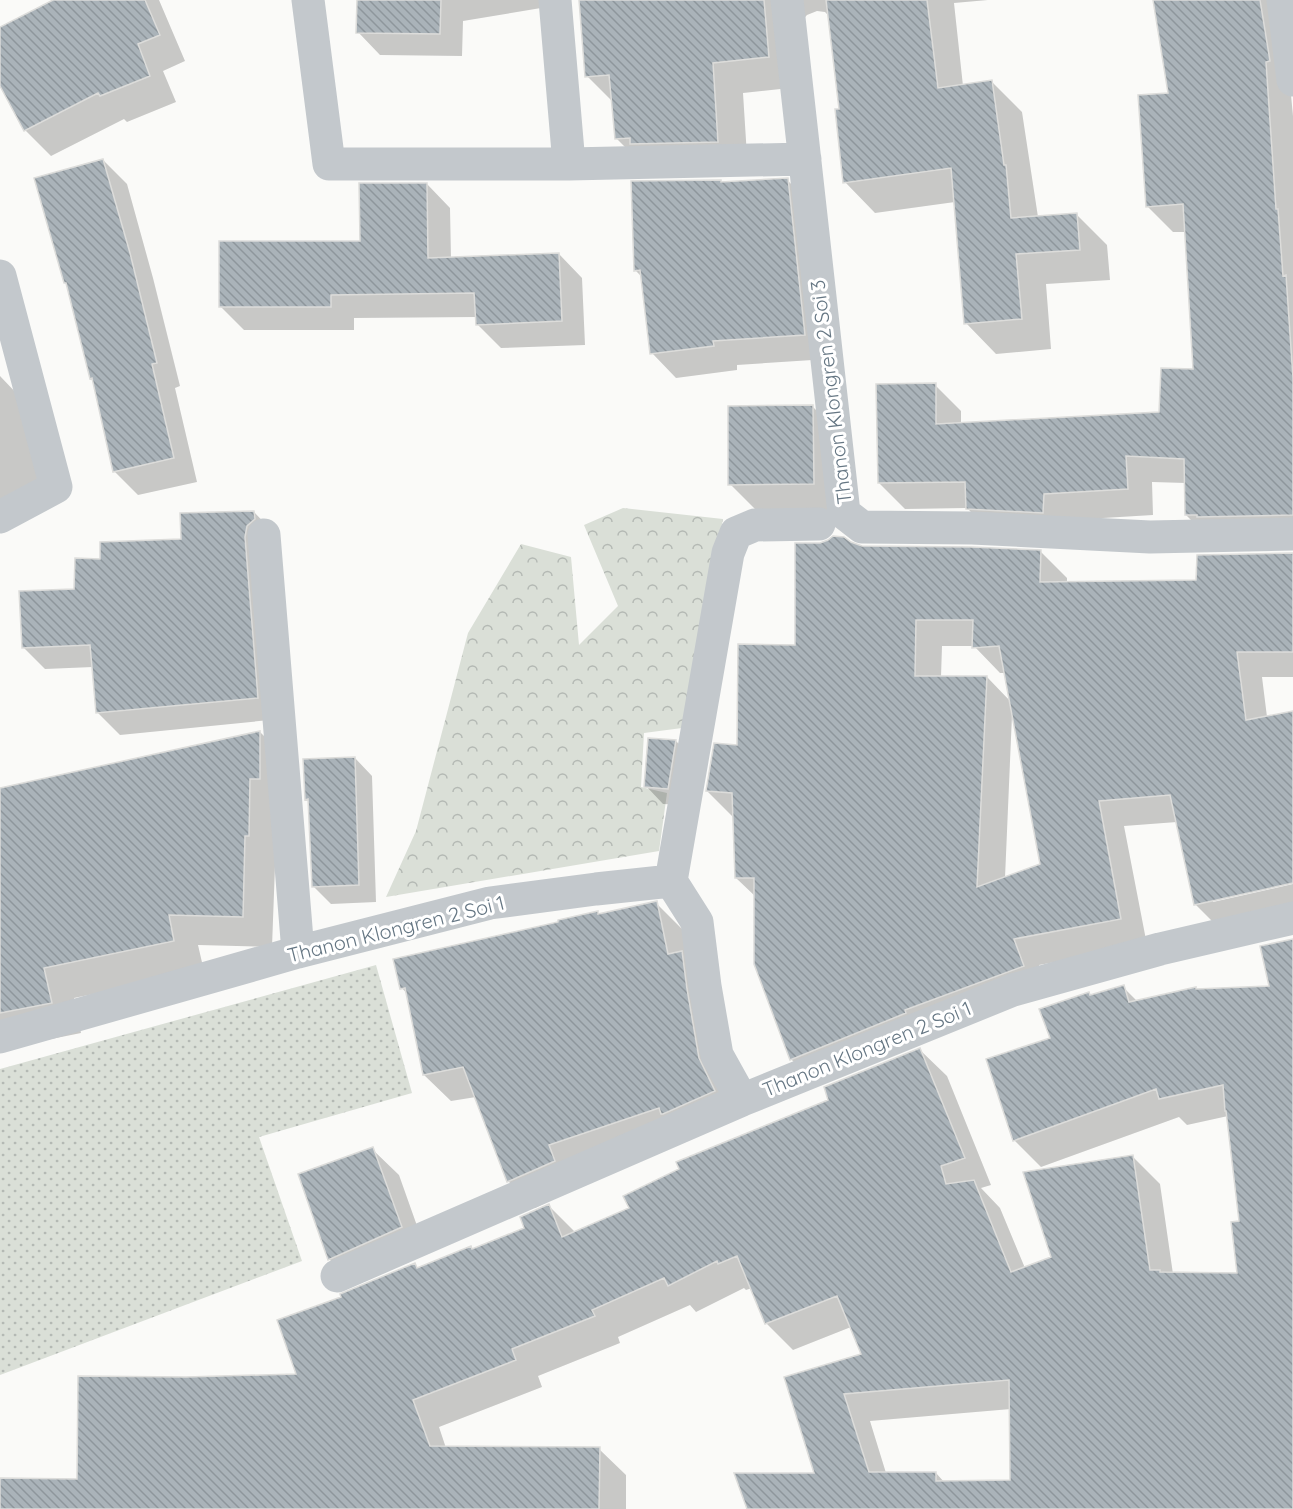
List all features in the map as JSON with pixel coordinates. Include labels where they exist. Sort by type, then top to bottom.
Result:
[{"type":"street","points":[[308,0],[329,164],[569,164],[805,159]]},
{"type":"street","points":[[555,0],[569,164]]},
{"type":"street","name":"Thanon Klongren 2 Soi 3","points":[[787,0],[844,513],[862,527],[972,528],[1150,537],[1293,534]]},
{"type":"street","points":[[1282,0],[1293,80]]},
{"type":"street","points":[[0,276],[56,487],[0,517]]},
{"type":"street","points":[[671,881],[728,553],[736,533],[755,525],[819,524]]},
{"type":"street","points":[[264,535],[298,952]]},
{"type":"street","name":"Thanon Klongren 2 Soi 1","points":[[0,1038],[298,952],[490,903],[671,881],[697,922],[717,1055],[742,1100],[1012,990],[1160,949],[1293,918]]},
{"type":"street","points":[[338,1276],[742,1100]]},
{"type":"green space","points":[[623,508],[723,519],[682,728],[644,733],[641,787],[667,793],[659,851],[386,897],[416,831],[468,633],[521,544],[571,557],[579,645],[618,606],[584,525]]},
{"type":"green space","points":[[376,965],[412,1093],[259,1137],[302,1261],[0,1375],[0,1069]]},
{"type":"building","points":[[53,0],[145,0],[160,35],[138,44],[150,76],[100,96],[98,93],[24,131],[0,86],[0,27]]},
{"type":"building","points":[[357,0],[441,0],[440,34],[356,33]]},
{"type":"building","points":[[579,0],[764,0],[769,57],[713,63],[718,142],[630,144],[630,138],[615,139],[609,75],[585,77]]},
{"type":"building","points":[[826,0],[927,0],[938,88],[992,80],[1004,165],[1006,165],[1011,218],[1077,213],[1080,250],[1016,254],[1022,319],[964,324],[951,168],[843,183],[835,109],[839,109]]},
{"type":"building","points":[[1153,0],[1260,0],[1270,61],[1266,62],[1276,209],[1278,209],[1283,276],[1286,275],[1293,378],[1293,515],[1197,517],[1197,515],[1185,515],[1184,459],[1126,456],[1128,489],[1044,494],[1043,513],[966,509],[965,482],[878,483],[876,384],[936,383],[936,424],[1159,412],[1161,368],[1193,369],[1183,204],[1146,207],[1138,95],[1168,93]]},
{"type":"building","points":[[103,159],[130,253],[157,363],[152,364],[174,458],[113,472],[92,378],[90,379],[66,283],[64,283],[34,178]]},
{"type":"building","points":[[788,178],[805,335],[713,341],[714,346],[650,354],[640,270],[634,271],[631,181],[721,180],[721,182]]},
{"type":"building","points":[[359,183],[427,183],[428,258],[559,253],[562,321],[476,325],[474,293],[331,295],[331,307],[219,307],[219,241],[360,241]]},
{"type":"building","points":[[813,405],[814,484],[728,485],[728,406]]},
{"type":"building","points":[[254,511],[255,519],[247,526],[245,537],[258,698],[96,713],[90,645],[22,648],[19,591],[74,589],[75,558],[100,559],[100,542],[181,539],[180,513]]},
{"type":"building","points":[[833,536],[844,537],[862,546],[1041,550],[1040,582],[1196,580],[1197,555],[1293,553],[1293,652],[1237,652],[1246,720],[1293,711],[1293,883],[1194,905],[1170,795],[1099,801],[1121,919],[1014,939],[1024,966],[905,1010],[906,1013],[790,1060],[754,964],[754,878],[735,878],[732,793],[706,791],[714,743],[737,745],[738,644],[795,645],[795,543],[820,543]],"holes":[[[916,620],[973,620],[972,648],[999,646],[1040,864],[977,887],[987,676],[915,676]]]},
{"type":"building","points":[[260,731],[260,779],[250,779],[249,836],[245,836],[243,917],[169,915],[174,941],[44,968],[52,1003],[0,1013],[0,788]]},
{"type":"building","points":[[648,738],[676,740],[668,789],[644,787]]},
{"type":"building","points":[[355,757],[359,885],[312,887],[308,799],[305,800],[303,759]]},
{"type":"building","points":[[657,901],[668,954],[682,951],[699,1058],[715,1091],[663,1114],[659,1108],[549,1145],[555,1161],[507,1182],[463,1067],[423,1075],[405,988],[400,989],[393,959],[598,911],[598,914]]},
{"type":"building","points":[[1293,939],[1293,1509],[747,1509],[734,1473],[814,1473],[784,1377],[861,1354],[837,1296],[765,1324],[737,1256],[718,1264],[717,1261],[668,1286],[664,1278],[592,1310],[595,1316],[512,1349],[516,1360],[413,1400],[430,1446],[600,1447],[599,1509],[0,1509],[0,1478],[77,1479],[78,1376],[186,1377],[296,1374],[277,1320],[341,1297],[340,1294],[415,1263],[417,1268],[524,1228],[520,1217],[549,1204],[562,1237],[629,1208],[623,1196],[679,1169],[676,1162],[828,1100],[824,1087],[920,1048],[965,1158],[941,1166],[946,1184],[974,1180],[1011,1272],[1051,1257],[1023,1172],[1133,1155],[1150,1270],[1237,1273],[1231,1222],[1239,1221],[1223,1085],[1159,1099],[1156,1089],[1013,1141],[986,1059],[1050,1038],[1039,1009],[1089,992],[1090,995],[1124,985],[1129,1002],[1196,987],[1196,989],[1269,986],[1260,946]],"holes":[[[1009,1380],[1010,1480],[936,1481],[936,1472],[869,1472],[844,1394]]]},
{"type":"building","points":[[373,1147],[402,1227],[328,1260],[298,1174]]}]
